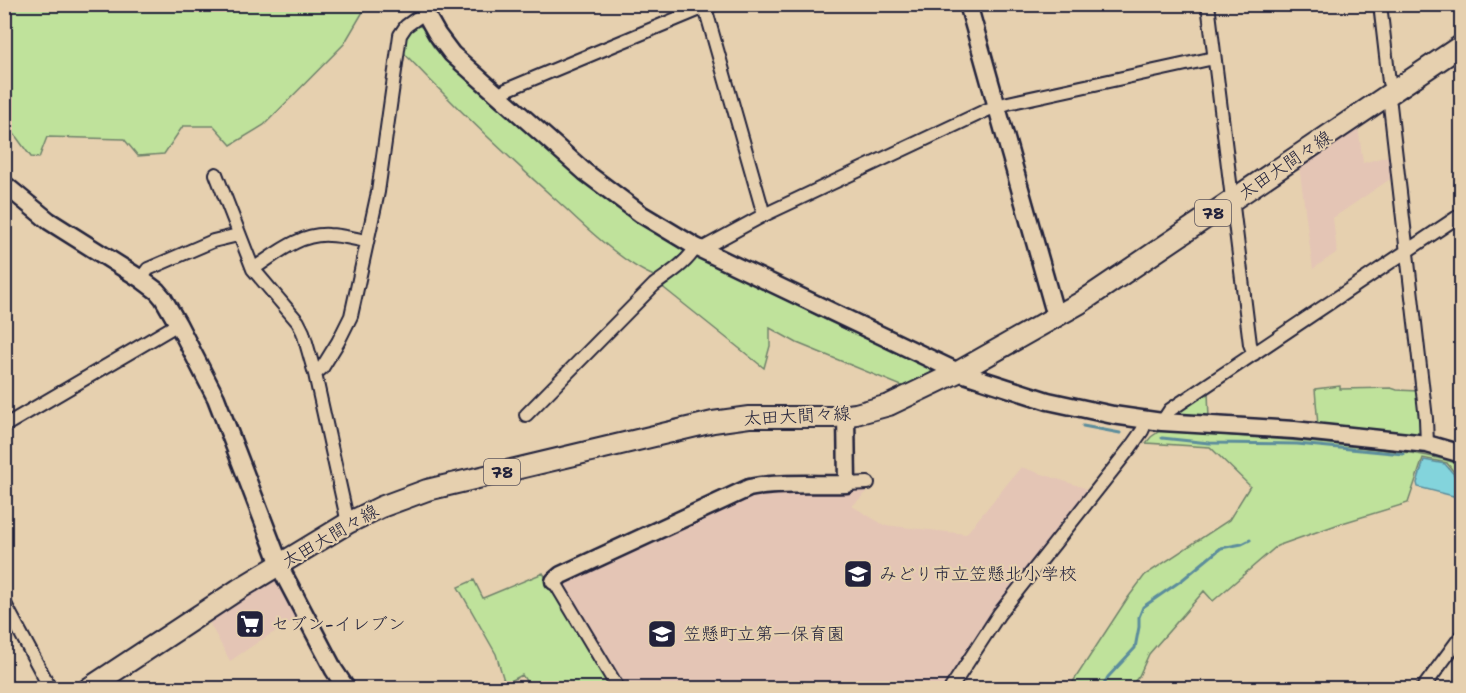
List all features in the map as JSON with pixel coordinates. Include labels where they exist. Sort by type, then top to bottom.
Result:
[{"type":"main road","name":"太田大間々線","points":[[89,688],[239,589],[348,524],[381,507],[427,490],[713,422],[748,417],[846,416],[889,405],[958,372],[1058,317],[1461,45]]},
{"type":"street","points":[[968,4],[1058,317]]},
{"type":"street","points":[[1208,4],[1250,344],[1254,354]]},
{"type":"street","points":[[1380,4],[1425,408],[1427,444]]},
{"type":"street","points":[[499,96],[506,90],[708,5],[764,215]]},
{"type":"street","points":[[315,374],[322,368],[351,316],[378,192],[400,35],[422,9],[436,34],[452,54],[585,172],[641,214],[700,248],[958,372],[1070,407],[1154,421],[1283,429],[1427,444],[1461,454]]},
{"type":"street","points":[[526,415],[654,285],[700,248],[764,215],[997,107],[1214,58]]},
{"type":"street","points":[[216,174],[253,269],[301,326],[315,374],[348,524]]},
{"type":"street","points":[[4,184],[49,221],[141,279],[163,298],[216,398],[279,565],[334,670],[346,688]]},
{"type":"street","points":[[951,688],[999,615],[1142,431],[1461,214]]},
{"type":"street","points":[[141,279],[148,269],[213,241],[238,235]]},
{"type":"street","points":[[253,269],[303,238],[330,235],[366,241]]},
{"type":"street","points":[[4,426],[178,324]]},
{"type":"street","points":[[846,416],[847,484]]},
{"type":"street","points":[[618,688],[554,581],[561,575],[749,488],[772,485],[868,483]]},
{"type":"street","points":[[4,602],[50,688]]},
{"type":"street","points":[[1423,688],[1461,635]]},
{"type":"shaded area","points":[[1358,126],[1363,163],[1391,155],[1393,177],[1333,218],[1337,252],[1313,269],[1299,166]]},
{"type":"shaded area","name":"みどり市立笠懸北小学校","points":[[1021,467],[1085,488],[1087,491],[990,614],[942,688],[626,688],[563,586],[565,582],[756,494],[865,490],[867,492],[852,506],[884,525],[966,534]]},
{"type":"shaded area","points":[[273,576],[279,579],[299,618],[230,661],[210,624],[212,617]]},
{"type":"green space","points":[[5,4],[367,5],[344,44],[264,125],[231,145],[214,126],[183,126],[164,154],[138,156],[124,139],[47,137],[39,158],[31,157],[9,127],[5,131]]},
{"type":"green space","points":[[415,25],[422,27],[433,46],[447,62],[562,162],[621,209],[685,251],[657,277],[621,257],[596,237],[482,131],[402,51],[406,33]]},
{"type":"green space","points":[[696,258],[701,258],[828,321],[931,368],[931,379],[909,389],[797,343],[770,328],[770,346],[764,368],[660,285],[675,277]]},
{"type":"green space","points":[[1340,386],[1340,389],[1391,388],[1419,391],[1424,434],[1419,438],[1318,426],[1315,389]]},
{"type":"green space","points":[[1208,391],[1209,419],[1174,416],[1174,414]]},
{"type":"green space","points":[[1161,430],[1410,453],[1461,465],[1461,476],[1457,476],[1447,463],[1423,458],[1408,503],[1277,546],[1213,601],[1204,591],[1149,654],[1139,676],[1129,688],[1069,688],[1145,575],[1229,520],[1250,486],[1210,447],[1146,443]]},
{"type":"green space","points":[[543,573],[609,682],[607,686],[601,688],[531,688],[522,675],[505,684],[496,654],[458,587],[474,580],[483,598]]},
{"type":"water","points":[[1424,460],[1445,464],[1456,477],[1461,477],[1461,498],[1418,487],[1417,483]]},
{"type":"waterway","points":[[1083,426],[1120,433]]},
{"type":"waterway","points":[[1162,438],[1209,443],[1297,444],[1403,454]]},
{"type":"waterway","points":[[1102,688],[1108,677],[1135,648],[1139,617],[1143,607],[1182,580],[1221,548],[1250,540]]},
{"type":"place","name":"みどり市立笠懸北小学校","points":[[858,574]]},
{"type":"place","name":"セブン-イレブン","points":[[250,624]]},
{"type":"place","name":"笠懸町立第一保育園","points":[[662,634]]}]
